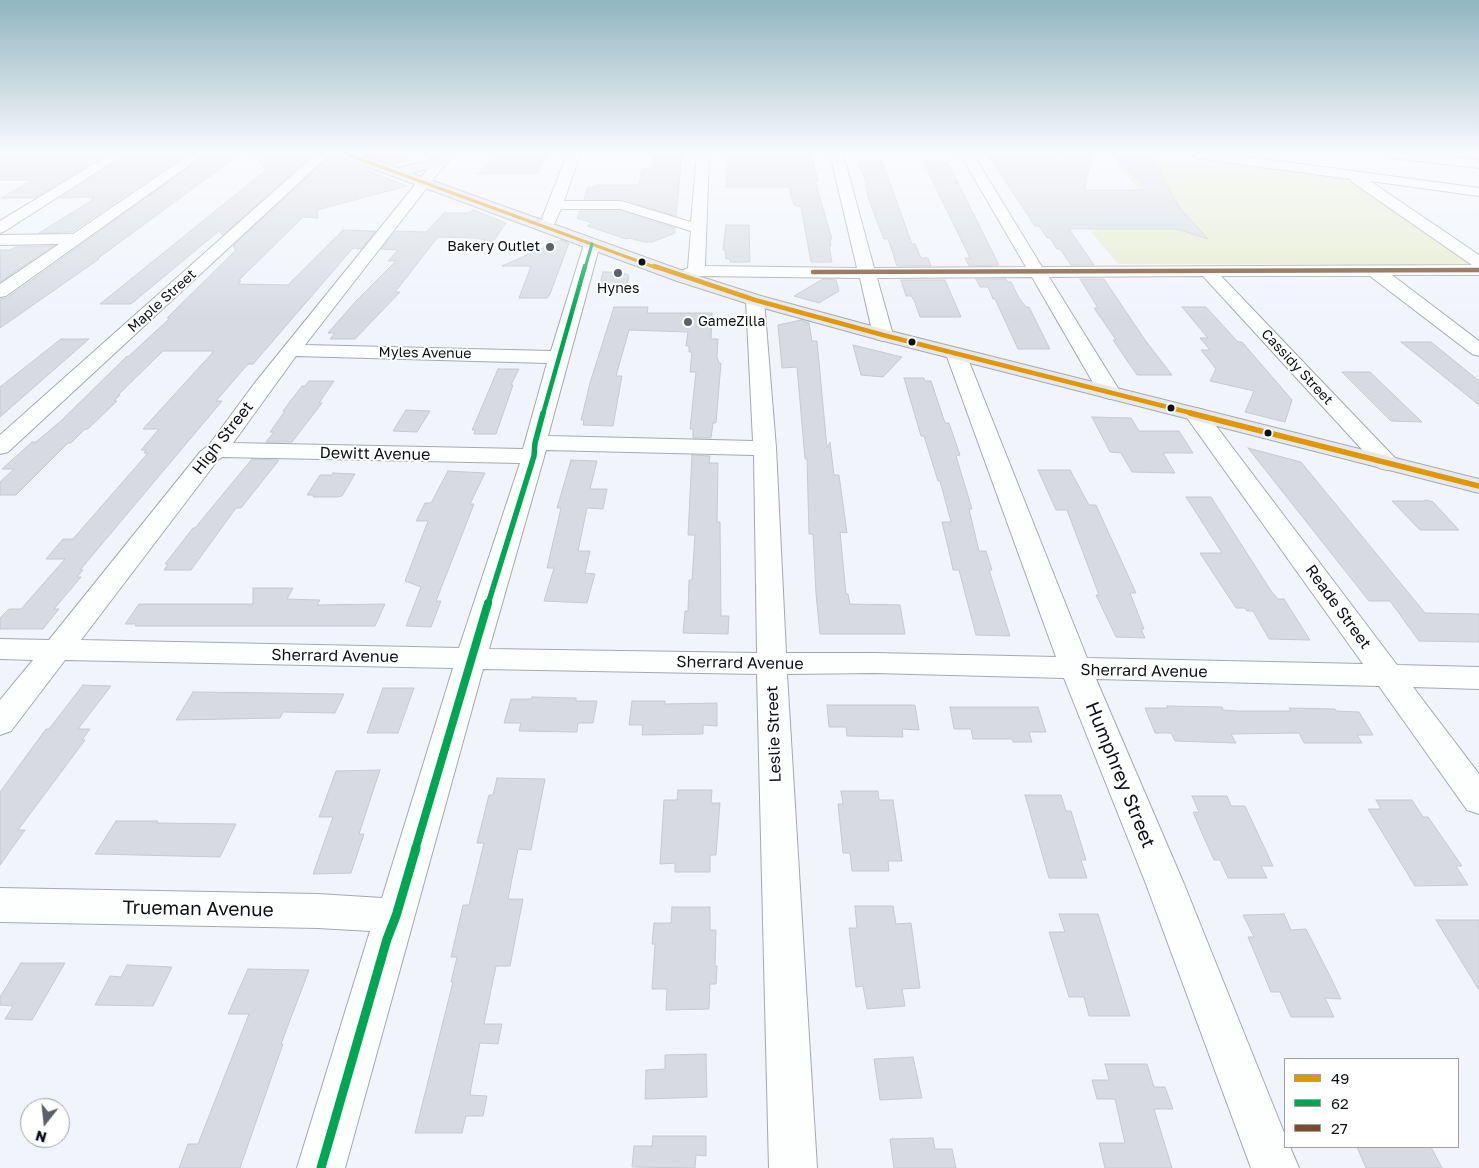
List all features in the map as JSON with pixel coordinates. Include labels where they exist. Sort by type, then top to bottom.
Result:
[{"type":"main road","points":[[499,209],[592,244],[690,274],[755,300],[956,354],[1479,486]]},
{"type":"street","points":[[0,228],[31,209]]},
{"type":"street","points":[[0,292],[120,209]]},
{"type":"street","name":"Maple Street","points":[[0,447],[264,209]]},
{"type":"street","name":"High Street","points":[[0,723],[209,456],[217,450],[290,350],[405,209]]},
{"type":"street","points":[[547,226],[554,209]]},
{"type":"street","points":[[634,209],[699,230]]},
{"type":"street","points":[[700,209],[699,230],[690,274],[1479,270]]},
{"type":"street","points":[[851,209],[883,335]]},
{"type":"street","points":[[999,209],[1110,393]]},
{"type":"street","points":[[1400,209],[1479,262]]},
{"type":"street","points":[[0,240],[76,239]]},
{"type":"street","points":[[321,1168],[387,939],[396,916],[534,450],[558,357],[592,244]]},
{"type":"street","points":[[1375,270],[1479,350]]},
{"type":"street","name":"Cassidy Street","points":[[1207,271],[1387,463]]},
{"type":"street","name":"Leslie Street","points":[[755,300],[765,448],[793,1168]]},
{"type":"street","name":"Myles Avenue","points":[[290,350],[558,357]]},
{"type":"street","name":"Humphrey Street","points":[[956,354],[1076,669],[1165,884],[1275,1168]]},
{"type":"street","name":"Reade Street","points":[[1196,415],[1479,800]]},
{"type":"street","name":"Dewitt Avenue","points":[[217,450],[765,448]]},
{"type":"street","name":"Sherrard Avenue","points":[[0,650],[772,664],[875,663],[1479,678]]},
{"type":"street","name":"Trueman Avenue","points":[[0,904],[318,911],[396,916]]},
{"type":"green space","points":[[1112,209],[1396,209],[1477,265],[1118,264],[1091,232],[1097,231],[1090,223]]},
{"type":"building","points":[[79,209],[106,209],[72,232],[39,233]]},
{"type":"building","points":[[131,209],[166,209],[97,259],[99,259],[0,328],[0,299],[7,298]]},
{"type":"building","points":[[218,209],[252,209],[223,235],[219,231],[131,304],[100,304]]},
{"type":"building","points":[[273,209],[323,209],[317,210],[318,218],[303,217],[238,281],[241,281],[238,284],[288,285],[343,230],[376,231],[361,249],[353,248],[253,364],[248,364],[216,401],[222,401],[80,570],[83,570],[77,577],[81,577],[54,609],[59,609],[43,629],[0,629],[0,618],[9,609],[21,609],[65,559],[46,559],[63,539],[73,539],[148,453],[144,453],[146,450],[141,450],[159,429],[143,429],[214,351],[163,351],[118,395],[120,395],[114,401],[117,401],[88,429],[85,429],[71,443],[68,443],[16,495],[0,495],[0,482],[14,469],[2,469],[32,442],[36,442],[62,420],[126,357],[170,318],[167,318],[236,250],[233,246]]},
{"type":"building","points":[[652,209],[677,209],[676,216]]},
{"type":"building","points":[[801,209],[823,209],[832,239],[830,239],[831,246],[829,246],[832,262],[811,262]]},
{"type":"building","points":[[872,209],[899,209],[912,244],[915,244],[921,258],[928,258],[931,266],[897,266],[888,239],[884,239]]},
{"type":"building","points":[[946,209],[971,209],[999,265],[969,266],[965,258],[970,258]]},
{"type":"building","points":[[1023,209],[1180,209],[1208,239],[1177,229],[1069,229],[1094,265],[1071,265],[1060,249],[1057,249],[1039,226],[1035,226]]},
{"type":"building","points":[[474,210],[506,223],[493,242],[477,238],[438,237],[395,292],[400,292],[355,339],[330,339],[335,333],[328,333],[356,301],[396,261],[388,261],[398,250],[381,249],[396,231],[426,232],[444,213],[467,213]]},
{"type":"building","points":[[580,211],[620,211],[675,228],[675,233],[652,242],[626,239],[587,226],[592,223],[577,218]]},
{"type":"building","points":[[726,225],[749,225],[750,262],[730,262],[730,259],[726,259],[725,250],[723,250]]},
{"type":"building","points":[[561,240],[569,243],[550,294],[547,298],[519,298],[531,266],[502,266]]},
{"type":"building","points":[[53,246],[0,282],[0,250],[10,250],[16,247]]},
{"type":"building","points":[[603,272],[619,272],[629,275],[625,294],[604,294],[605,291],[598,291]]},
{"type":"building","points":[[823,279],[836,280],[839,291],[819,303],[794,296]]},
{"type":"building","points":[[976,279],[1006,279],[1008,282],[1011,282],[1019,298],[1026,307],[1029,307],[1050,349],[1018,349],[988,287],[980,287]]},
{"type":"building","points":[[1080,279],[1104,279],[1145,340],[1172,375],[1137,375],[1094,308],[1098,308]]},
{"type":"building","points":[[901,280],[945,280],[961,317],[920,317],[914,300],[911,296],[906,296]]},
{"type":"building","points":[[614,307],[648,307],[647,313],[712,313],[711,339],[718,339],[717,357],[719,363],[721,363],[716,423],[713,423],[711,438],[693,438],[693,429],[690,429],[696,372],[690,372],[692,352],[689,352],[689,346],[686,346],[688,332],[629,330],[616,376],[622,376],[613,426],[583,425],[584,420],[581,420],[590,383]]},
{"type":"building","points":[[1182,307],[1206,307],[1238,342],[1242,342],[1292,400],[1285,422],[1245,412],[1254,391],[1210,381],[1216,369],[1201,350],[1210,350],[1200,338],[1208,338]]},
{"type":"building","points":[[801,320],[809,323],[812,341],[817,341],[827,448],[830,442],[834,475],[839,475],[847,533],[840,532],[846,594],[848,594],[850,604],[900,605],[905,634],[820,634],[813,534],[809,534],[807,459],[805,459],[797,367],[782,368],[778,325]]},
{"type":"building","points":[[61,339],[89,339],[0,417],[0,387]]},
{"type":"building","points":[[1401,342],[1431,342],[1462,367],[1479,381],[1479,405]]},
{"type":"building","points":[[853,345],[902,357],[883,377],[861,375]]},
{"type":"building","points":[[498,369],[519,369],[511,385],[513,385],[496,434],[474,434],[475,430],[472,430]]},
{"type":"building","points":[[1342,372],[1370,372],[1422,422],[1391,421]]},
{"type":"building","points":[[904,378],[924,378],[925,381],[931,381],[945,423],[949,423],[960,455],[956,456],[972,509],[969,509],[979,551],[986,551],[992,570],[989,570],[1010,636],[976,635],[959,570],[953,570],[942,522],[951,522],[940,481],[938,481],[924,436],[921,436]]},
{"type":"building","points":[[309,381],[334,381],[319,403],[322,403],[292,442],[266,442],[274,432],[270,432],[285,411],[283,411],[302,386],[305,386]]},
{"type":"building","points":[[406,410],[430,411],[417,432],[393,431]]},
{"type":"building","points":[[1092,417],[1131,418],[1139,431],[1179,431],[1193,453],[1163,453],[1175,473],[1132,472],[1121,453],[1110,452]]},
{"type":"building","points":[[1248,448],[1301,462],[1425,613],[1479,614],[1479,642],[1419,641],[1390,601],[1369,601]]},
{"type":"building","points":[[692,455],[710,456],[709,463],[718,463],[717,522],[720,522],[721,616],[729,616],[728,634],[683,633],[685,611],[688,611],[689,580],[692,580],[695,535],[688,535]]},
{"type":"building","points":[[252,459],[279,460],[241,508],[236,508],[191,570],[164,570],[168,564],[165,564],[193,528],[195,528]]},
{"type":"building","points":[[571,460],[597,461],[590,489],[607,489],[603,509],[587,508],[578,551],[590,551],[585,573],[595,574],[587,603],[544,601],[554,568],[547,568],[561,508],[557,508]]},
{"type":"building","points":[[1038,470],[1070,470],[1089,505],[1096,505],[1136,593],[1130,593],[1144,629],[1141,629],[1145,638],[1116,637],[1096,595],[1099,595],[1067,510],[1056,510]]},
{"type":"building","points":[[448,471],[485,473],[470,504],[474,504],[436,601],[441,601],[431,627],[406,626],[421,587],[405,581],[428,521],[416,521],[425,503],[431,503]]},
{"type":"building","points":[[333,473],[355,474],[342,496],[313,497],[314,495],[307,495],[320,475],[332,475]]},
{"type":"building","points":[[1186,497],[1211,497],[1271,591],[1278,599],[1284,599],[1310,640],[1269,639],[1253,611],[1247,611],[1245,608],[1236,608],[1200,553],[1222,553]]},
{"type":"building","points":[[1426,500],[1433,502],[1459,530],[1420,530],[1392,501]]},
{"type":"building","points":[[253,588],[293,588],[287,599],[320,600],[317,605],[385,604],[375,626],[135,626],[136,624],[125,624],[139,604],[253,604]]},
{"type":"building","points":[[83,685],[111,686],[78,729],[90,729],[82,740],[85,740],[18,830],[25,830],[0,865],[0,792],[46,729],[49,729]]},
{"type":"building","points":[[383,688],[414,688],[398,733],[367,733]]},
{"type":"building","points":[[193,692],[344,694],[335,713],[283,712],[280,718],[176,720]]},
{"type":"building","points":[[532,697],[576,698],[576,701],[597,701],[593,723],[578,723],[577,732],[519,731],[521,723],[504,723],[511,699],[532,699]]},
{"type":"building","points":[[632,701],[665,701],[665,704],[717,703],[717,726],[703,725],[703,734],[642,735],[643,725],[629,725]]},
{"type":"building","points":[[827,705],[915,705],[919,730],[902,729],[903,737],[847,736],[846,727],[829,727]]},
{"type":"building","points":[[1167,706],[1222,707],[1223,710],[1237,711],[1291,711],[1289,708],[1335,709],[1336,711],[1359,712],[1373,735],[1357,735],[1362,743],[1304,743],[1299,733],[1231,734],[1236,743],[1175,741],[1171,733],[1155,733],[1145,708],[1168,708]]},
{"type":"building","points":[[950,707],[1038,707],[1046,732],[1029,732],[1032,742],[1013,742],[1012,739],[973,739],[971,729],[954,729]]},
{"type":"building","points":[[380,770],[359,834],[364,834],[351,873],[313,874],[333,817],[319,817],[336,771]]},
{"type":"building","points":[[497,778],[545,779],[531,850],[518,849],[508,899],[523,899],[510,966],[496,966],[484,1024],[502,1024],[498,1044],[480,1043],[471,1088],[470,1095],[487,1096],[483,1116],[466,1116],[462,1133],[415,1133],[453,982],[451,982],[457,957],[451,957],[463,905],[469,905],[484,843],[477,843],[489,795],[493,795]]},
{"type":"building","points":[[678,790],[712,790],[711,803],[720,803],[716,855],[710,855],[710,872],[675,872],[675,863],[660,864],[664,800],[677,800]]},
{"type":"building","points":[[841,791],[878,791],[879,800],[893,800],[902,861],[888,861],[889,871],[852,871],[850,853],[843,853],[838,804],[843,804]]},
{"type":"building","points":[[1025,795],[1061,795],[1066,811],[1071,811],[1086,860],[1081,860],[1087,878],[1049,878]]},
{"type":"building","points":[[1192,796],[1227,796],[1231,806],[1245,806],[1273,866],[1261,866],[1267,878],[1228,878],[1220,860],[1214,860],[1204,838],[1193,812],[1199,812]]},
{"type":"building","points":[[1376,800],[1412,800],[1423,817],[1428,817],[1462,866],[1456,866],[1468,885],[1415,886],[1368,809],[1381,809]]},
{"type":"building","points":[[116,821],[236,824],[220,857],[95,854]]},
{"type":"building","points":[[855,906],[893,906],[896,924],[911,923],[920,988],[902,989],[905,1006],[867,1009],[863,986],[856,987],[849,928],[857,928]]},
{"type":"building","points":[[672,907],[710,907],[710,930],[716,930],[715,966],[717,966],[716,984],[710,984],[709,1009],[666,1010],[667,989],[652,989],[655,944],[652,944],[654,923],[671,923]]},
{"type":"building","points":[[1059,914],[1098,914],[1130,1016],[1089,1016],[1084,997],[1069,997],[1049,932],[1065,932]]},
{"type":"building","points":[[1284,914],[1291,930],[1306,929],[1331,978],[1341,999],[1325,998],[1334,1017],[1291,1017],[1280,992],[1271,992],[1248,937],[1254,937],[1243,915]]},
{"type":"building","points":[[1436,920],[1479,920],[1479,990]]},
{"type":"building","points":[[21,963],[65,963],[32,1020],[5,1019],[13,1006],[0,1005],[0,997]]},
{"type":"building","points":[[127,965],[172,967],[153,1006],[95,1005],[110,976],[121,977]]},
{"type":"building","points":[[248,969],[309,970],[281,1044],[283,1044],[240,1168],[179,1168],[188,1144],[198,1144],[249,1014],[228,1014]]},
{"type":"building","points":[[706,1054],[707,1097],[645,1099],[646,1070],[665,1069],[665,1055]]},
{"type":"building","points":[[913,1057],[922,1098],[880,1100],[874,1059]]},
{"type":"building","points":[[1105,1064],[1147,1064],[1154,1087],[1165,1087],[1173,1109],[1154,1109],[1172,1168],[1105,1168],[1099,1143],[1125,1143],[1115,1099],[1097,1099],[1092,1080],[1109,1080]]},
{"type":"building","points":[[653,1136],[706,1136],[706,1156],[696,1155],[695,1168],[632,1167],[634,1146],[652,1146]]},
{"type":"building","points":[[933,1138],[935,1149],[952,1149],[956,1168],[894,1168],[890,1139]]},
{"type":"building","points":[[1357,1148],[1432,1148],[1442,1168],[1366,1168]]},
{"type":"transit line","name":"49","points":[[495,209],[683,277],[755,300],[883,335],[1479,486]]},
{"type":"transit line","name":"62","points":[[321,1168],[471,658],[534,456],[535,443],[592,244]]},
{"type":"transit line","name":"27","points":[[813,272],[1479,270]]},
{"type":"place","name":"Bakery Outlet","points":[[550,247]]},
{"type":"place","name":"Hynes","points":[[618,273]]},
{"type":"place","name":"GameZilla","points":[[688,322]]}]
